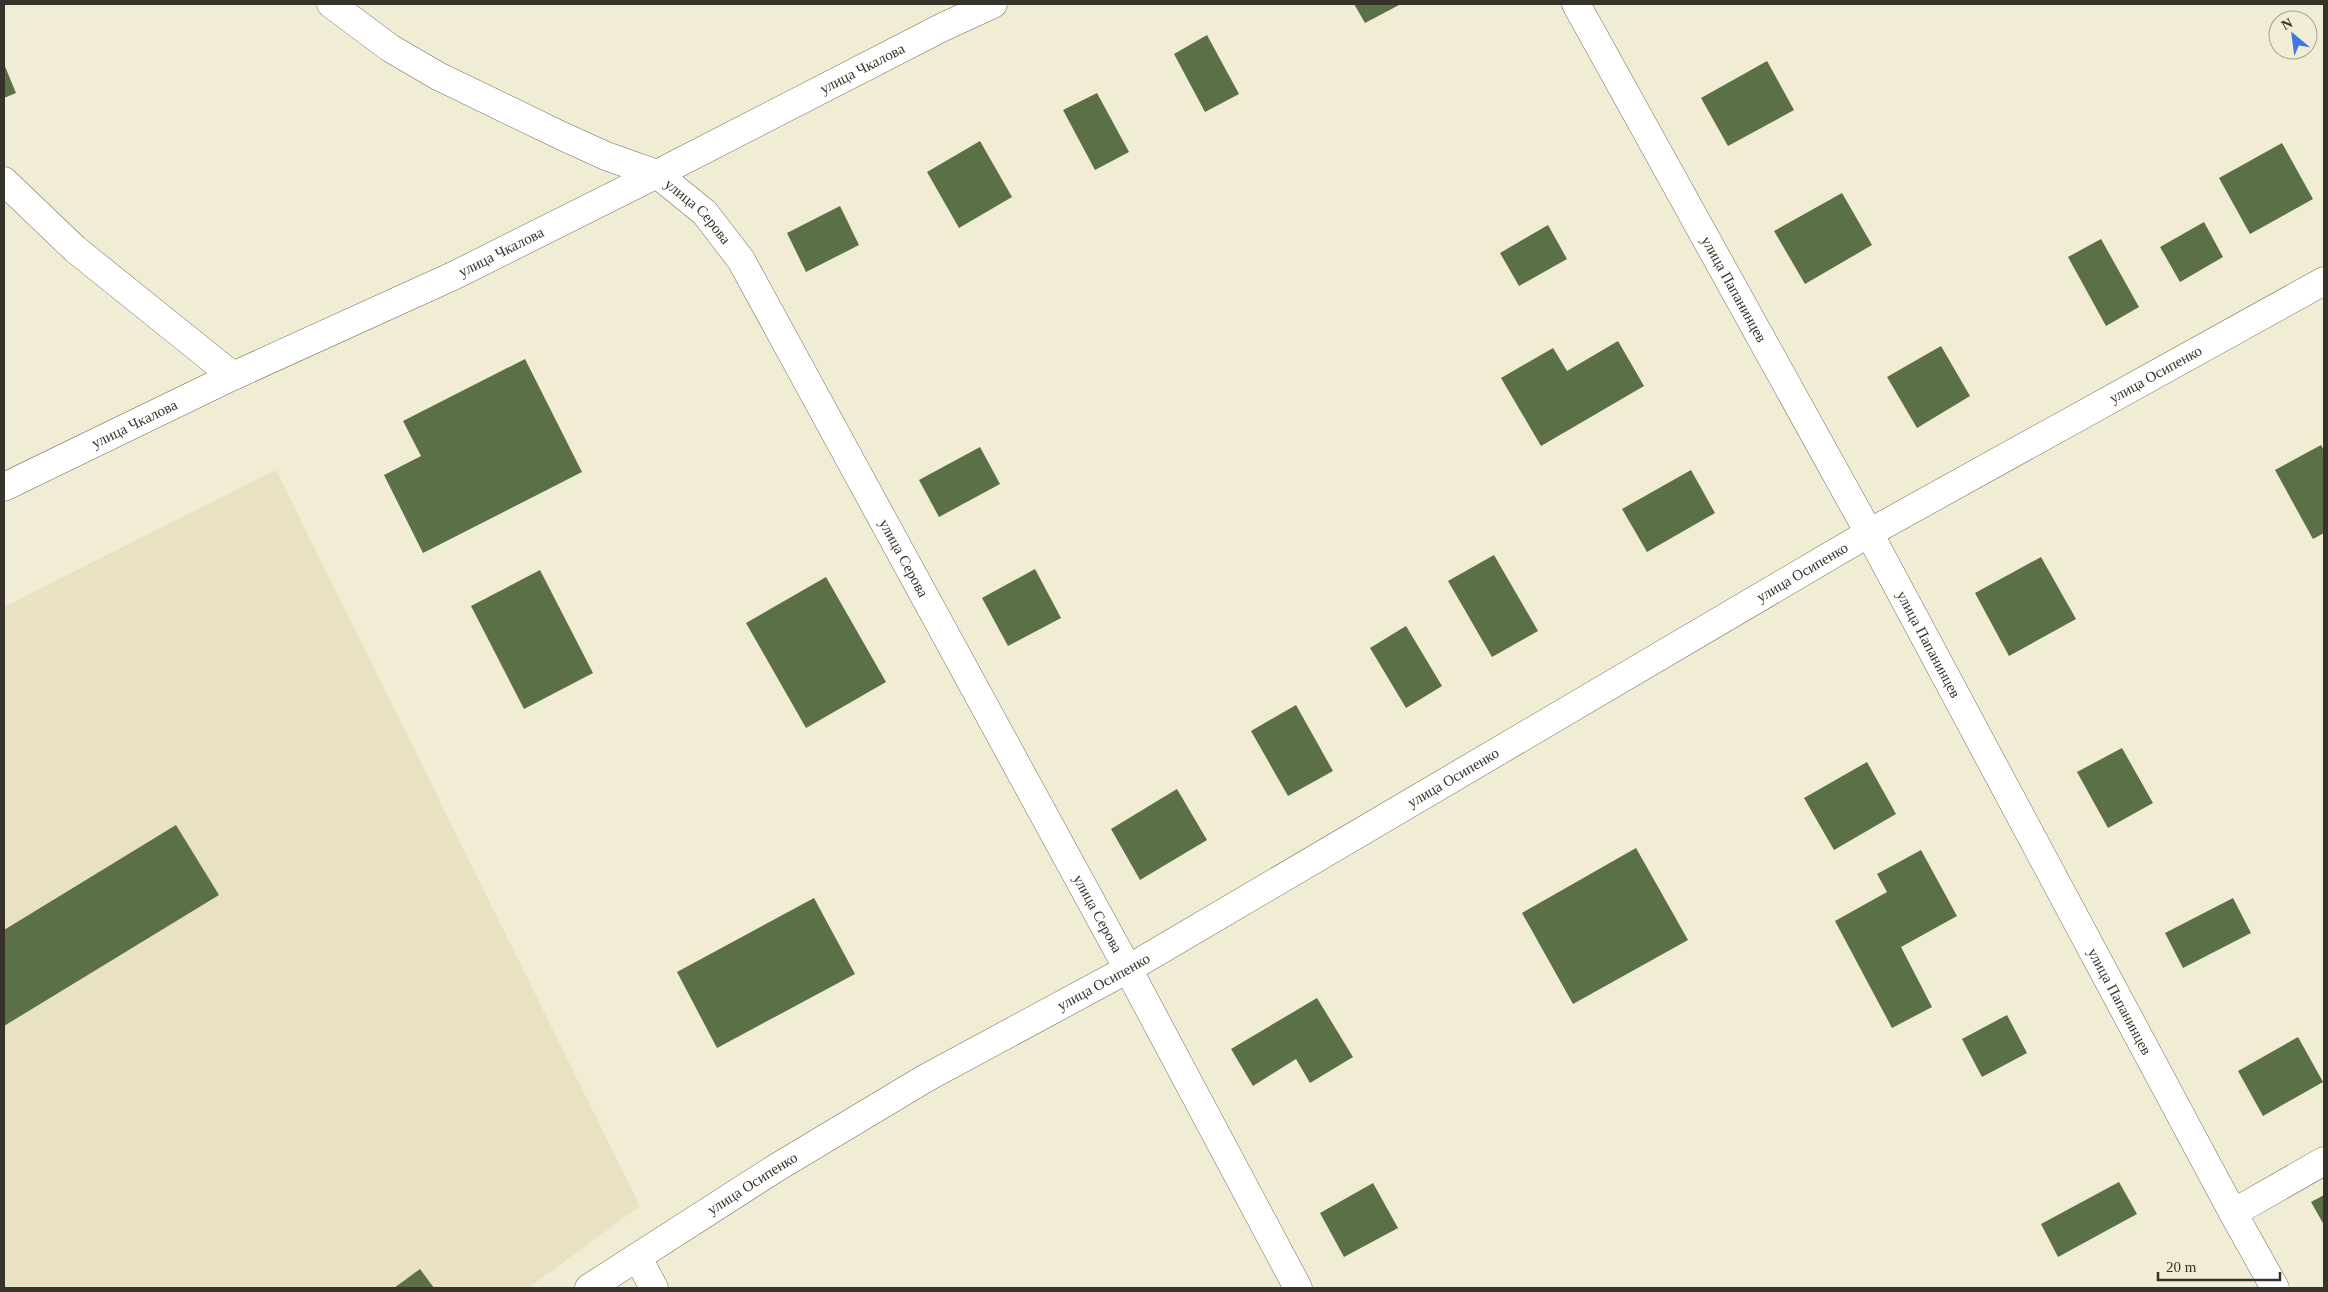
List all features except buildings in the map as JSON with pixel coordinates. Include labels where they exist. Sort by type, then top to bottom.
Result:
[{"type":"street","name":"улица Серова","points":[[331,4],[390,48],[438,76],[606,156],[657,174],[705,214],[741,260],[1128,969],[1298,1288]]},
{"type":"street","name":"улица Чкалова","points":[[4,487],[233,376],[452,276],[657,174],[943,27],[993,4]]},
{"type":"street","name":"улица Папанинцев","points":[[1576,4],[1869,533],[2233,1214],[2275,1288]]},
{"type":"street","points":[[4,181],[75,249],[233,376]]},
{"type":"street","name":"улица Осипенко","points":[[589,1288],[776,1168],[918,1083],[1128,969],[1869,533],[2324,281]]},
{"type":"street","points":[[2233,1214],[2324,1161]]},
{"type":"street","points":[[638,1258],[654,1288]]},
{"type":"shaded area","points":[[276,470],[640,1206],[528,1288],[4,1288],[4,607]]}]
